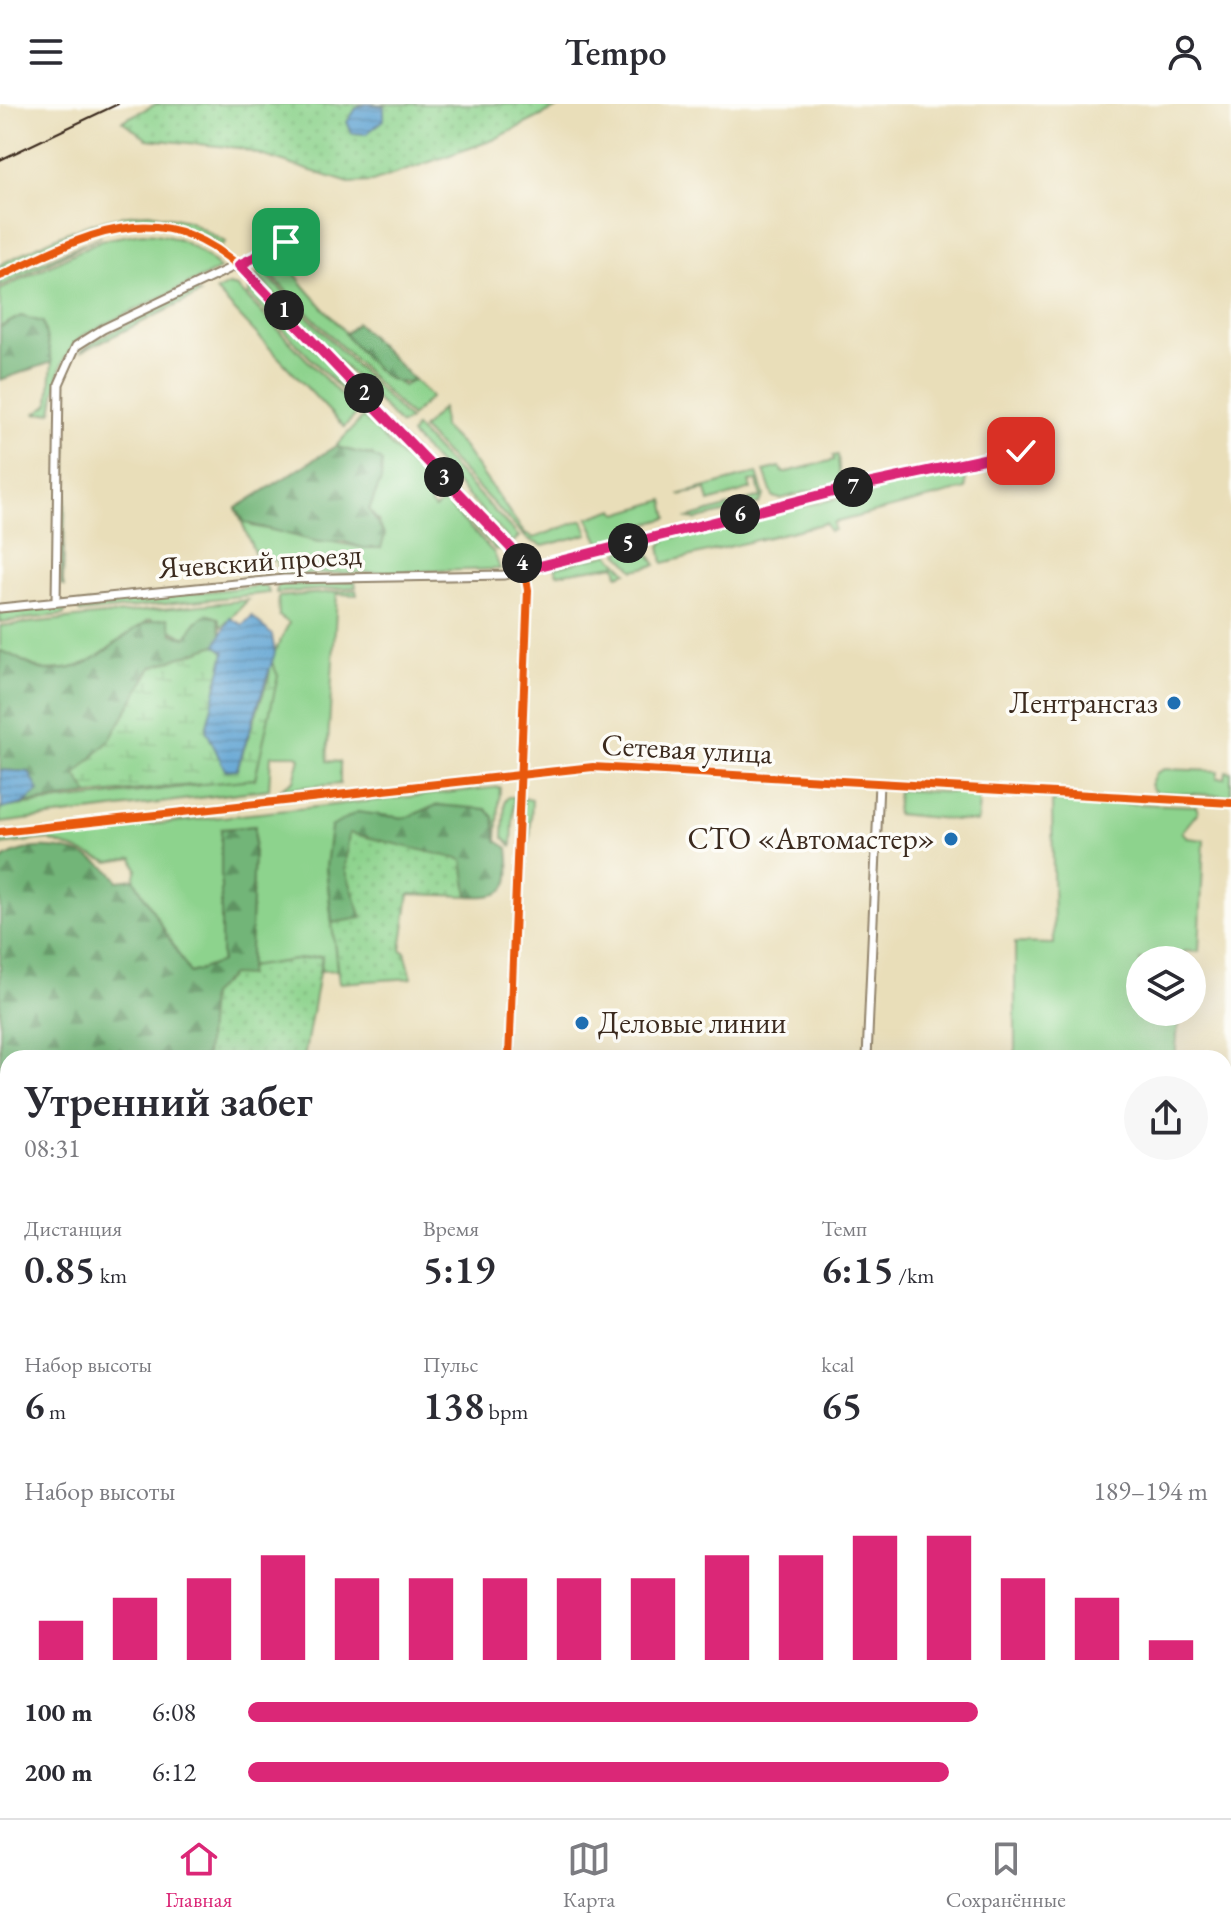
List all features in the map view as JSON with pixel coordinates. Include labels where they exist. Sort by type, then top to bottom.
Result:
[{"type":"street","points":[[0,276],[70,243],[132,225],[165,226],[185,231],[239,265],[511,548],[524,570],[528,590],[509,1050]]},
{"type":"street","points":[[56,602],[59,384],[76,346],[103,329],[300,235]]},
{"type":"street","name":"Ячевский проезд","points":[[0,608],[284,579],[504,575],[834,491],[1021,451]]},
{"type":"street","name":"Сетевая улица","points":[[0,832],[605,767],[1231,803]]},
{"type":"street","points":[[867,1050],[879,783]]},
{"type":"green space","points":[[156,104],[565,104],[493,140],[372,182],[349,183],[239,148],[147,139],[122,121]]},
{"type":"green space","points":[[149,213],[188,221],[225,242],[222,246],[192,230],[164,222],[110,224],[83,232],[0,271],[0,265],[72,231],[110,219]]},
{"type":"green space","points":[[142,233],[185,242],[220,269],[83,335],[63,362],[52,412],[35,414],[49,404],[52,362],[21,316],[0,327],[0,290],[101,240]]},
{"type":"green space","points":[[101,236],[0,287],[0,280]]},
{"type":"green space","points":[[290,246],[290,267],[372,363],[403,386],[414,380],[431,397],[411,417],[257,261]]},
{"type":"green space","points":[[262,270],[409,420],[401,425],[256,275]]},
{"type":"green space","points":[[250,282],[363,398],[364,405],[360,409],[249,295]]},
{"type":"green space","points":[[229,285],[237,287],[358,413],[344,427],[216,291]]},
{"type":"green space","points":[[195,291],[200,294],[80,352],[97,339]]},
{"type":"green space","points":[[21,316],[43,322],[52,362],[0,380],[0,327]]},
{"type":"green space","points":[[357,323],[414,380],[404,383],[394,381],[367,360],[345,334]]},
{"type":"green space","points":[[442,408],[443,427],[463,447],[525,534],[534,538],[583,520],[588,534],[543,546],[528,540],[422,429]]},
{"type":"green space","points":[[373,409],[446,485],[441,493],[366,414]]},
{"type":"green space","points":[[363,417],[439,495],[430,504],[435,509],[444,501],[494,553],[500,569],[278,575],[276,560],[258,561],[236,508],[252,526],[363,548],[379,522],[369,510],[381,480],[372,454],[354,455],[336,446]]},
{"type":"green space","points":[[415,427],[519,537],[512,543],[411,435]]},
{"type":"green space","points":[[67,444],[64,586],[61,585],[62,448]]},
{"type":"green space","points":[[336,446],[373,456],[382,462],[381,480],[369,510],[385,535],[381,548],[363,548],[342,541],[318,542],[245,523],[236,508]]},
{"type":"green space","points":[[838,455],[840,483],[780,499],[773,497],[764,471],[780,467],[783,473],[834,460],[833,456]]},
{"type":"green space","points":[[960,469],[965,472],[966,489],[833,523],[834,530],[829,531],[826,523],[663,563],[660,546],[666,539]]},
{"type":"green space","points":[[757,473],[764,496],[759,504],[695,520],[688,518],[761,497],[757,481],[749,482],[751,489],[709,502],[706,490],[678,495]]},
{"type":"green space","points":[[456,495],[505,549],[496,550],[446,499]]},
{"type":"green space","points":[[664,500],[668,518],[640,526],[642,534],[608,544],[599,541],[588,518],[615,509],[618,514]]},
{"type":"green space","points":[[644,546],[656,565],[634,570],[618,553],[626,547]]},
{"type":"green space","points":[[609,554],[627,572],[618,575],[616,565],[557,574],[555,567]]},
{"type":"green space","points":[[355,581],[356,587],[276,593],[278,584]]},
{"type":"green space","points":[[267,587],[269,593],[81,613],[73,605]]},
{"type":"green space","points":[[356,590],[357,595],[337,594],[327,761],[340,762],[340,784],[280,789],[294,780],[300,758],[297,755],[271,755],[269,789],[0,823],[0,808],[201,785],[278,676],[271,660],[289,623],[279,616],[278,597]]},
{"type":"green space","points":[[248,600],[222,627],[218,618],[196,622],[186,638],[150,619],[82,668],[43,670],[0,651],[0,626]]},
{"type":"green space","points":[[69,605],[63,615],[0,622],[0,612]]},
{"type":"green space","points":[[207,614],[218,618],[222,637],[216,645],[152,667],[110,740],[77,775],[89,795],[23,804],[39,791],[29,772],[0,770],[0,651],[40,669],[66,669],[98,656],[151,621],[168,618],[173,634],[186,638],[196,622]]},
{"type":"green space","points":[[216,645],[225,652],[206,730],[237,769],[269,677],[271,660],[278,676],[255,779],[89,795],[76,775],[110,740],[152,667]]},
{"type":"green space","points":[[1164,769],[1218,771],[1217,778],[1225,778],[1226,771],[1231,772],[1231,796],[1155,792],[1150,785],[1156,773]]},
{"type":"green space","points":[[500,787],[497,841],[494,817],[438,805],[405,818],[357,813],[326,866],[337,970],[321,971],[322,956],[249,967],[255,826],[221,830],[221,963],[190,974],[134,879],[137,869],[133,858],[109,862],[46,839],[0,845],[0,841]]},
{"type":"green space","points":[[898,790],[980,794],[977,822],[896,814]]},
{"type":"green space","points":[[508,797],[514,797],[512,846],[503,837],[505,801]]},
{"type":"green space","points":[[523,798],[532,800],[530,840],[522,852]]},
{"type":"green space","points":[[1052,801],[1196,806],[1198,812],[1182,832],[1188,838],[1204,840],[1199,946],[1126,946],[1126,1026],[1178,1026],[1176,1050],[1015,1050],[1015,943],[1054,944]]},
{"type":"green space","points":[[437,805],[486,809],[494,817],[497,841],[508,848],[509,873],[505,888],[493,895],[468,896],[463,860],[345,868],[363,919],[332,923],[326,866],[331,827],[357,812],[405,818]]},
{"type":"green space","points":[[255,826],[249,976],[210,995],[207,1050],[0,1050],[0,862],[28,849],[63,849],[95,861],[118,881],[134,879],[190,973],[221,962],[221,829]]},
{"type":"green space","points":[[349,833],[463,860],[468,896],[409,894],[401,950],[405,952],[412,978],[339,983],[332,923],[362,918],[345,868]]},
{"type":"green space","points":[[322,956],[305,1050],[207,1050],[210,995],[231,975],[248,976],[249,967]]},
{"type":"water","points":[[367,104],[384,106],[384,120],[366,134],[352,133],[347,122],[357,107]]},
{"type":"water","points":[[252,616],[272,635],[275,653],[237,769],[225,770],[206,730],[225,652],[216,645],[230,618],[243,625]]},
{"type":"water","points":[[0,770],[29,772],[39,791],[23,804],[2,809]]},
{"type":"railway","points":[[0,160],[118,104]]},
{"type":"cycle path","points":[[0,276],[68,245],[129,228],[159,227],[189,235],[220,251],[252,278],[523,563],[528,590],[509,1050]]},
{"type":"cycle path","points":[[0,832],[593,767],[1231,803]]},
{"type":"place","name":"Лентрансгаз","points":[[1174,703]]},
{"type":"place","name":"СТО «Автомастер»","points":[[951,839]]},
{"type":"place","name":"Деловые линии","points":[[582,1023]]},
{"type":"route","points":[[286,242],[239,265],[511,548],[523,563],[524,570],[849,488],[1021,451]]}]
